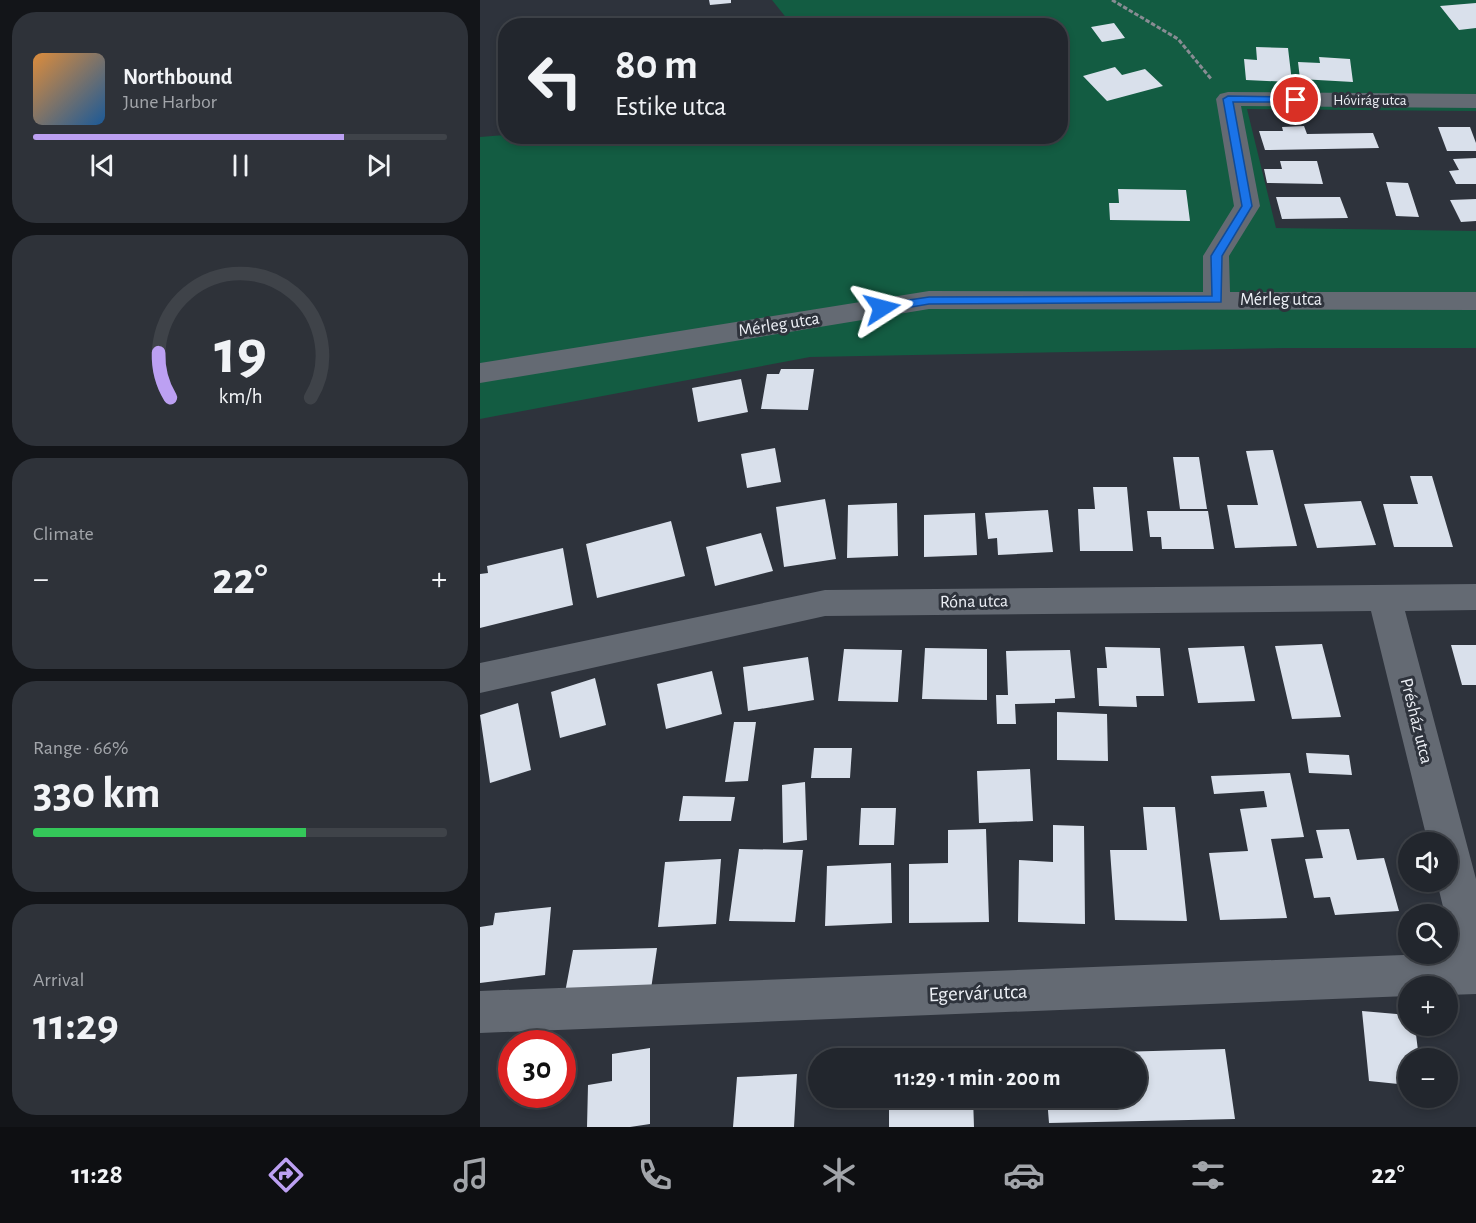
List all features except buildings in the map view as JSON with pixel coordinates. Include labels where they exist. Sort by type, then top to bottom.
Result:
[{"type":"street","name":"Hóvirág utca","points":[[1228,99],[1476,101]]},
{"type":"street","points":[[1217,299],[1216,256],[1247,206],[1228,99]]},
{"type":"street","name":"Mérleg utca","points":[[480,373],[929,300],[1217,299],[1476,302]]},
{"type":"street","name":"Róna utca","points":[[480,678],[825,603],[1476,597]]},
{"type":"street","name":"Présház utca","points":[[1385,598],[1444,832]]},
{"type":"street","name":"Présház utca","points":[[1458,888],[1476,959]]},
{"type":"street","name":"Egervár utca","points":[[480,1012],[1476,973]]},
{"type":"path","points":[[1112,0],[1178,39],[1228,99]]},
{"type":"green space","points":[[772,0],[1476,0],[1476,111],[1247,109],[1276,228],[1476,231],[1476,348],[1285,348],[810,357],[480,419],[480,137],[498,136],[498,144],[1068,144],[1068,18],[786,18]]},
{"type":"route","points":[[882,308],[929,300],[1217,299],[1216,256],[1247,206],[1228,99],[1296,100]]}]
